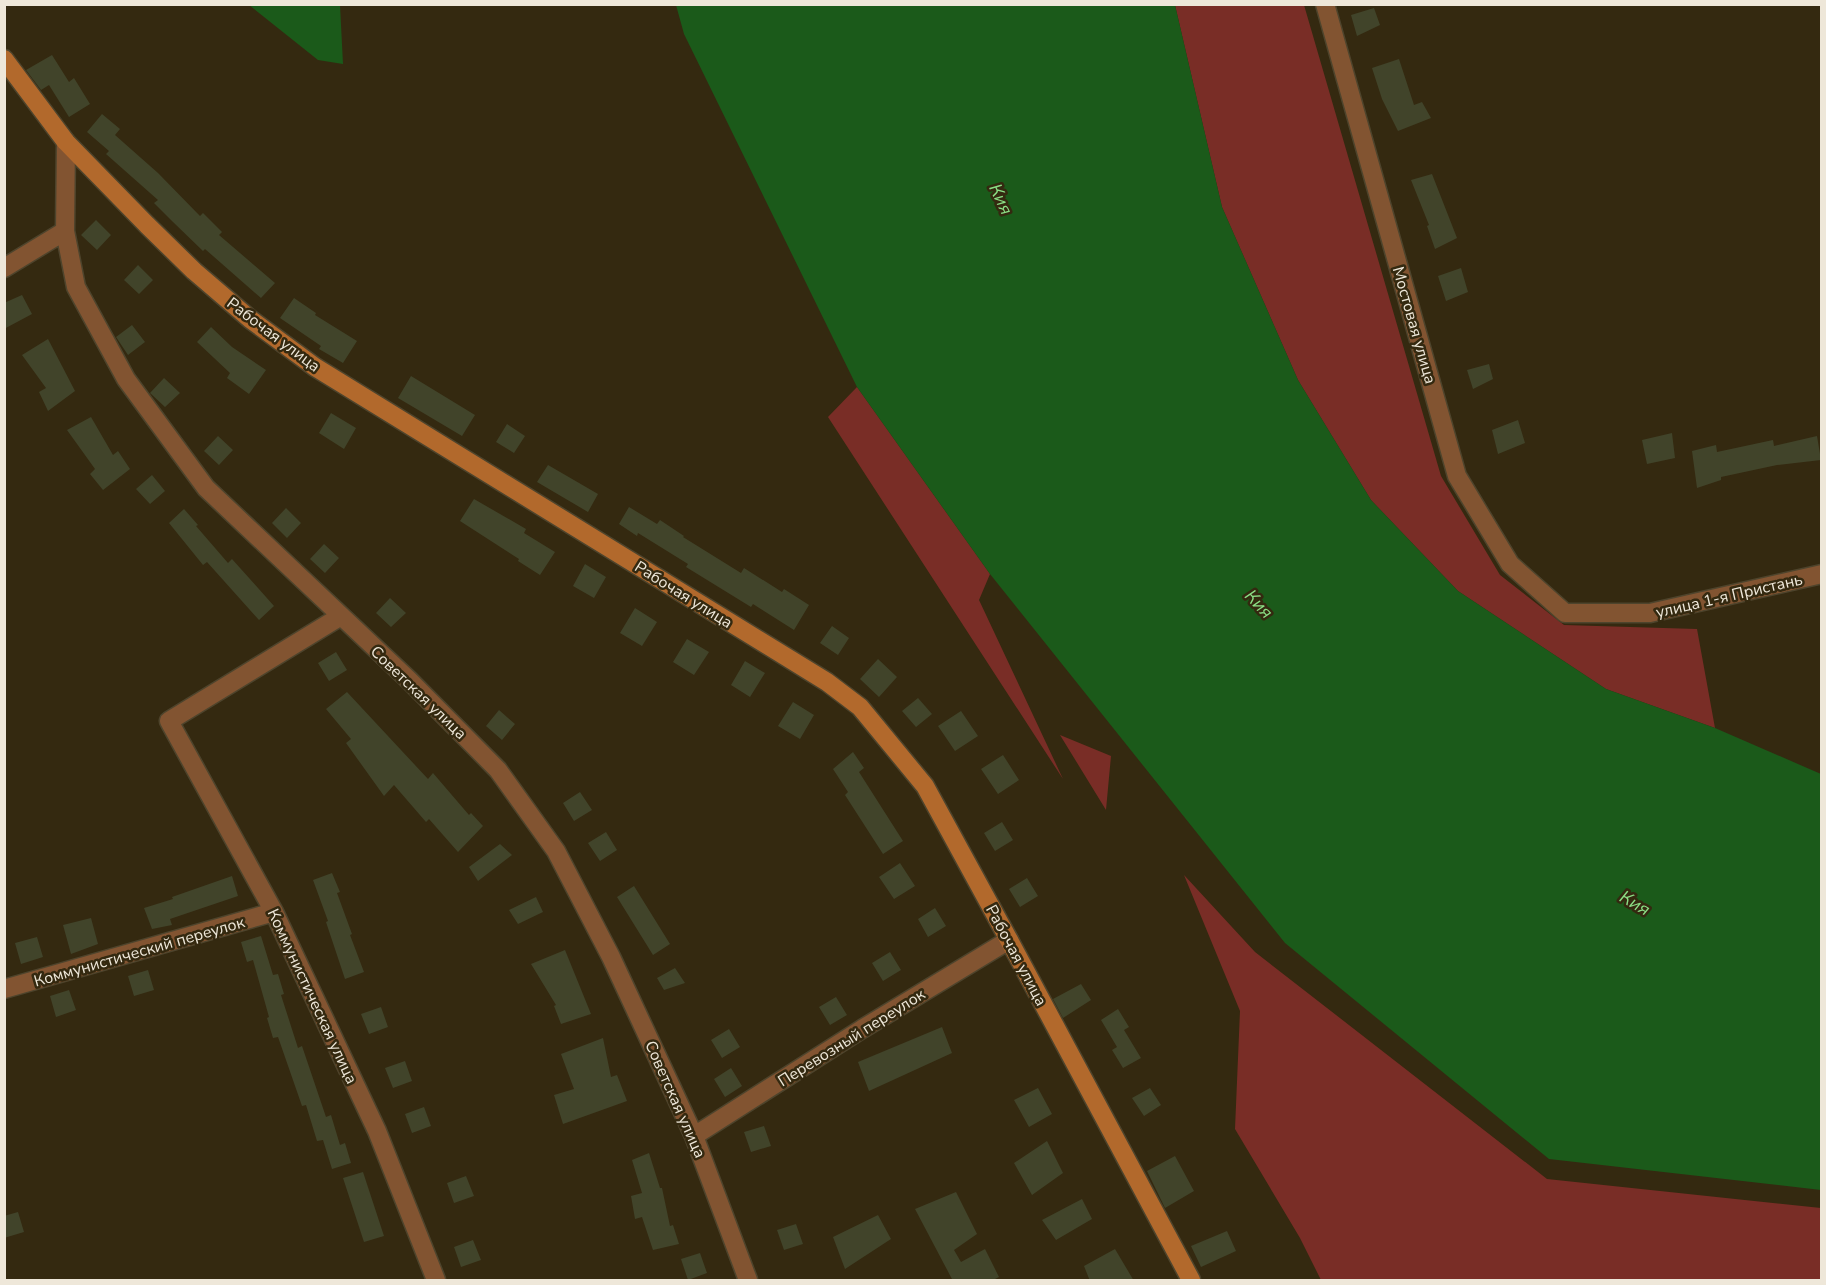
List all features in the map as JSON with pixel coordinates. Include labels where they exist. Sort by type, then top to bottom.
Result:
[{"type":"main road","name":"Рабочая улица","points":[[4,59],[66,142],[194,271],[250,319],[315,367],[827,682],[860,707],[924,786],[1191,1281]]},
{"type":"street","name":"Мостовая улица","points":[[1325,4],[1457,476],[1510,564],[1565,613]]},
{"type":"street","name":"Советская улица","points":[[66,142],[65,231],[76,287],[126,379],[206,488],[409,680],[498,770],[556,851],[611,957],[694,1136],[748,1281]]},
{"type":"street","points":[[4,268],[65,231]]},
{"type":"street","name":"улица 1-я Пристань","points":[[1565,613],[1650,613],[1821,574]]},
{"type":"street","name":"Коммунистическая улица","points":[[341,616],[169,721],[274,912],[377,1131],[436,1281]]},
{"type":"street","name":"Коммунистический переулок","points":[[4,989],[274,912]]},
{"type":"street","name":"Перевозный переулок","points":[[694,1136],[862,1029],[1009,940]]},
{"type":"shaded area","points":[[1175,5],[1304,5],[1441,476],[1500,575],[1564,625],[1697,629],[1715,728],[1606,689],[1458,591],[1371,500],[1298,380],[1222,207]]},
{"type":"shaded area","points":[[857,387],[990,574],[979,600],[1063,779],[828,417]]},
{"type":"shaded area","points":[[1060,735],[1111,756],[1106,810]]},
{"type":"shaded area","points":[[1184,875],[1255,952],[1547,1179],[1821,1208],[1821,1280],[1321,1280],[1300,1238],[1235,1129],[1240,1011]]},
{"type":"water","points":[[249,5],[340,5],[343,64],[318,60]]},
{"type":"water","name":"Кия","points":[[676,5],[1175,5],[1222,207],[1298,380],[1371,500],[1458,591],[1606,689],[1715,728],[1821,774],[1821,1190],[1549,1159],[1285,943],[990,574],[857,387],[684,34]]},
{"type":"building","points":[[1374,8],[1380,25],[1357,36],[1351,15]]},
{"type":"building","points":[[52,55],[69,82],[74,78],[90,104],[69,117],[49,85],[41,90],[26,70]]},
{"type":"building","points":[[1399,59],[1414,105],[1422,102],[1431,118],[1398,131],[1382,99],[1372,68]]},
{"type":"building","points":[[102,114],[120,129],[115,135],[158,173],[200,216],[203,213],[222,232],[219,235],[275,283],[261,298],[205,249],[203,251],[154,203],[158,200],[106,154],[109,151],[87,132]]},
{"type":"building","points":[[1432,174],[1457,238],[1435,249],[1427,226],[1429,225],[1411,180]]},
{"type":"building","points":[[96,220],[111,235],[97,250],[81,235]]},
{"type":"building","points":[[138,265],[153,280],[139,294],[124,280]]},
{"type":"building","points":[[1461,268],[1468,292],[1446,301],[1438,276]]},
{"type":"building","points":[[22,295],[32,314],[4,329],[4,303]]},
{"type":"building","points":[[294,298],[316,313],[315,315],[357,341],[343,363],[319,349],[321,346],[280,318]]},
{"type":"building","points":[[132,325],[145,342],[128,355],[116,337]]},
{"type":"building","points":[[211,327],[232,347],[266,370],[249,394],[227,378],[230,373],[197,342]]},
{"type":"building","points":[[48,339],[75,391],[48,411],[39,392],[46,388],[22,355]]},
{"type":"building","points":[[1489,364],[1493,379],[1473,389],[1467,370]]},
{"type":"building","points":[[411,376],[475,415],[462,436],[398,398]]},
{"type":"building","points":[[164,378],[180,393],[165,407],[150,393]]},
{"type":"building","points":[[331,413],[356,428],[344,449],[319,433]]},
{"type":"building","points":[[91,417],[113,455],[118,451],[130,469],[103,490],[90,474],[95,469],[67,430]]},
{"type":"building","points":[[1518,420],[1525,443],[1498,454],[1492,430]]},
{"type":"building","points":[[507,424],[525,436],[514,453],[496,442]]},
{"type":"building","points":[[1672,433],[1675,458],[1647,464],[1642,440]]},
{"type":"building","points":[[218,436],[233,450],[219,465],[204,451]]},
{"type":"building","points":[[1817,436],[1821,460],[1777,465],[1721,477],[1721,480],[1697,488],[1692,451],[1716,445],[1717,452],[1773,440],[1774,446]]},
{"type":"building","points":[[548,465],[598,494],[588,512],[537,482]]},
{"type":"building","points":[[152,475],[165,491],[150,504],[136,489]]},
{"type":"building","points":[[474,499],[526,529],[524,533],[555,552],[540,575],[460,521]]},
{"type":"building","points":[[629,507],[657,524],[660,520],[741,573],[744,568],[782,592],[784,589],[809,605],[794,630],[753,604],[751,607],[686,567],[688,564],[619,524]]},
{"type":"building","points":[[286,508],[301,523],[287,538],[272,523]]},
{"type":"building","points":[[184,509],[228,563],[232,559],[274,606],[259,620],[207,562],[203,565],[169,523]]},
{"type":"building","points":[[324,544],[339,558],[325,573],[310,559]]},
{"type":"building","points":[[585,564],[606,577],[594,598],[573,586]]},
{"type":"building","points":[[390,598],[406,613],[391,627],[376,613]]},
{"type":"building","points":[[635,608],[657,622],[642,646],[620,633]]},
{"type":"building","points":[[832,626],[849,638],[838,655],[820,643]]},
{"type":"building","points":[[687,639],[709,652],[694,675],[673,662]]},
{"type":"building","points":[[336,652],[347,670],[329,681],[318,663]]},
{"type":"building","points":[[878,659],[897,677],[879,697],[860,679]]},
{"type":"building","points":[[745,661],[765,673],[750,697],[731,685]]},
{"type":"building","points":[[347,692],[428,779],[433,773],[469,815],[471,813],[483,826],[458,852],[429,819],[426,822],[394,785],[384,796],[346,743],[351,739],[326,709]]},
{"type":"building","points":[[918,698],[932,714],[916,727],[902,711]]},
{"type":"building","points":[[793,702],[814,715],[800,739],[778,726]]},
{"type":"building","points":[[499,710],[515,724],[502,740],[486,726]]},
{"type":"building","points":[[961,711],[978,736],[955,751],[938,726]]},
{"type":"building","points":[[853,752],[864,768],[859,772],[903,841],[883,854],[845,795],[848,792],[833,769]]},
{"type":"building","points":[[1003,755],[1019,780],[998,794],[981,769]]},
{"type":"building","points":[[580,792],[592,810],[574,821],[563,803]]},
{"type":"building","points":[[1002,822],[1013,840],[995,851],[984,833]]},
{"type":"building","points":[[606,832],[617,850],[600,861],[588,843]]},
{"type":"building","points":[[500,844],[512,855],[478,881],[469,867]]},
{"type":"building","points":[[900,863],[915,886],[894,899],[879,877]]},
{"type":"building","points":[[332,873],[340,892],[337,893],[352,934],[350,935],[364,972],[345,979],[313,880]]},
{"type":"building","points":[[232,876],[238,896],[170,919],[172,925],[152,929],[144,908]]},
{"type":"building","points":[[1027,878],[1038,896],[1020,907],[1009,889]]},
{"type":"building","points":[[634,886],[670,944],[653,955],[617,897]]},
{"type":"building","points":[[536,897],[543,912],[518,924],[509,910]]},
{"type":"building","points":[[935,908],[946,926],[928,937],[918,919]]},
{"type":"building","points":[[91,918],[98,944],[71,954],[63,925]]},
{"type":"building","points":[[261,936],[273,975],[278,974],[284,994],[281,995],[298,1048],[302,1046],[326,1117],[331,1115],[340,1145],[345,1143],[351,1163],[332,1169],[323,1140],[317,1141],[306,1105],[302,1106],[278,1037],[273,1038],[253,960],[247,962],[241,942]]},
{"type":"building","points":[[37,937],[43,957],[21,964],[15,943]]},
{"type":"building","points":[[565,950],[591,1014],[561,1024],[554,1006],[556,1005],[531,964]]},
{"type":"building","points":[[890,952],[901,970],[883,981],[872,963]]},
{"type":"building","points":[[675,968],[685,983],[664,990],[657,978]]},
{"type":"building","points":[[148,970],[154,990],[134,996],[128,976]]},
{"type":"building","points":[[1081,984],[1091,1000],[1063,1018],[1053,999]]},
{"type":"building","points":[[69,990],[76,1010],[56,1017],[50,996]]},
{"type":"building","points":[[836,997],[847,1015],[830,1025],[819,1007]]},
{"type":"building","points":[[381,1007],[388,1027],[369,1034],[361,1014]]},
{"type":"building","points":[[1118,1009],[1129,1027],[1124,1030],[1141,1058],[1123,1068],[1112,1050],[1117,1047],[1101,1020]]},
{"type":"building","points":[[942,1027],[952,1053],[869,1091],[858,1062]]},
{"type":"building","points":[[729,1029],[740,1047],[722,1058],[711,1040]]},
{"type":"building","points":[[603,1038],[611,1077],[617,1075],[627,1101],[563,1124],[554,1095],[574,1089],[561,1054]]},
{"type":"building","points":[[405,1061],[412,1081],[393,1088],[385,1068]]},
{"type":"building","points":[[731,1068],[742,1086],[725,1097],[714,1079]]},
{"type":"building","points":[[1038,1088],[1052,1114],[1029,1127],[1014,1100]]},
{"type":"building","points":[[1150,1088],[1161,1105],[1144,1116],[1132,1098]]},
{"type":"building","points":[[424,1107],[431,1126],[412,1133],[405,1114]]},
{"type":"building","points":[[764,1126],[771,1146],[751,1152],[744,1132]]},
{"type":"building","points":[[1047,1141],[1063,1173],[1032,1195],[1014,1163]]},
{"type":"building","points":[[649,1153],[660,1188],[662,1188],[670,1226],[673,1225],[679,1244],[653,1250],[642,1217],[635,1219],[631,1196],[642,1193],[632,1160]]},
{"type":"building","points":[[1175,1156],[1194,1191],[1165,1208],[1147,1171]]},
{"type":"building","points":[[363,1172],[384,1236],[364,1242],[343,1178]]},
{"type":"building","points":[[466,1176],[474,1196],[454,1203],[447,1183]]},
{"type":"building","points":[[956,1192],[977,1234],[954,1250],[961,1262],[985,1249],[999,1277],[991,1281],[953,1281],[915,1209]]},
{"type":"building","points":[[1082,1199],[1092,1219],[1056,1240],[1042,1220]]},
{"type":"building","points":[[18,1212],[24,1232],[4,1238],[4,1216]]},
{"type":"building","points":[[878,1215],[891,1239],[845,1269],[833,1237]]},
{"type":"building","points":[[796,1224],[803,1244],[784,1250],[777,1230]]},
{"type":"building","points":[[1227,1231],[1236,1251],[1201,1267],[1191,1246]]},
{"type":"building","points":[[473,1240],[481,1260],[461,1267],[454,1247]]},
{"type":"building","points":[[1115,1249],[1134,1281],[1090,1281],[1084,1266]]},
{"type":"building","points":[[700,1253],[707,1273],[688,1280],[681,1259]]}]
